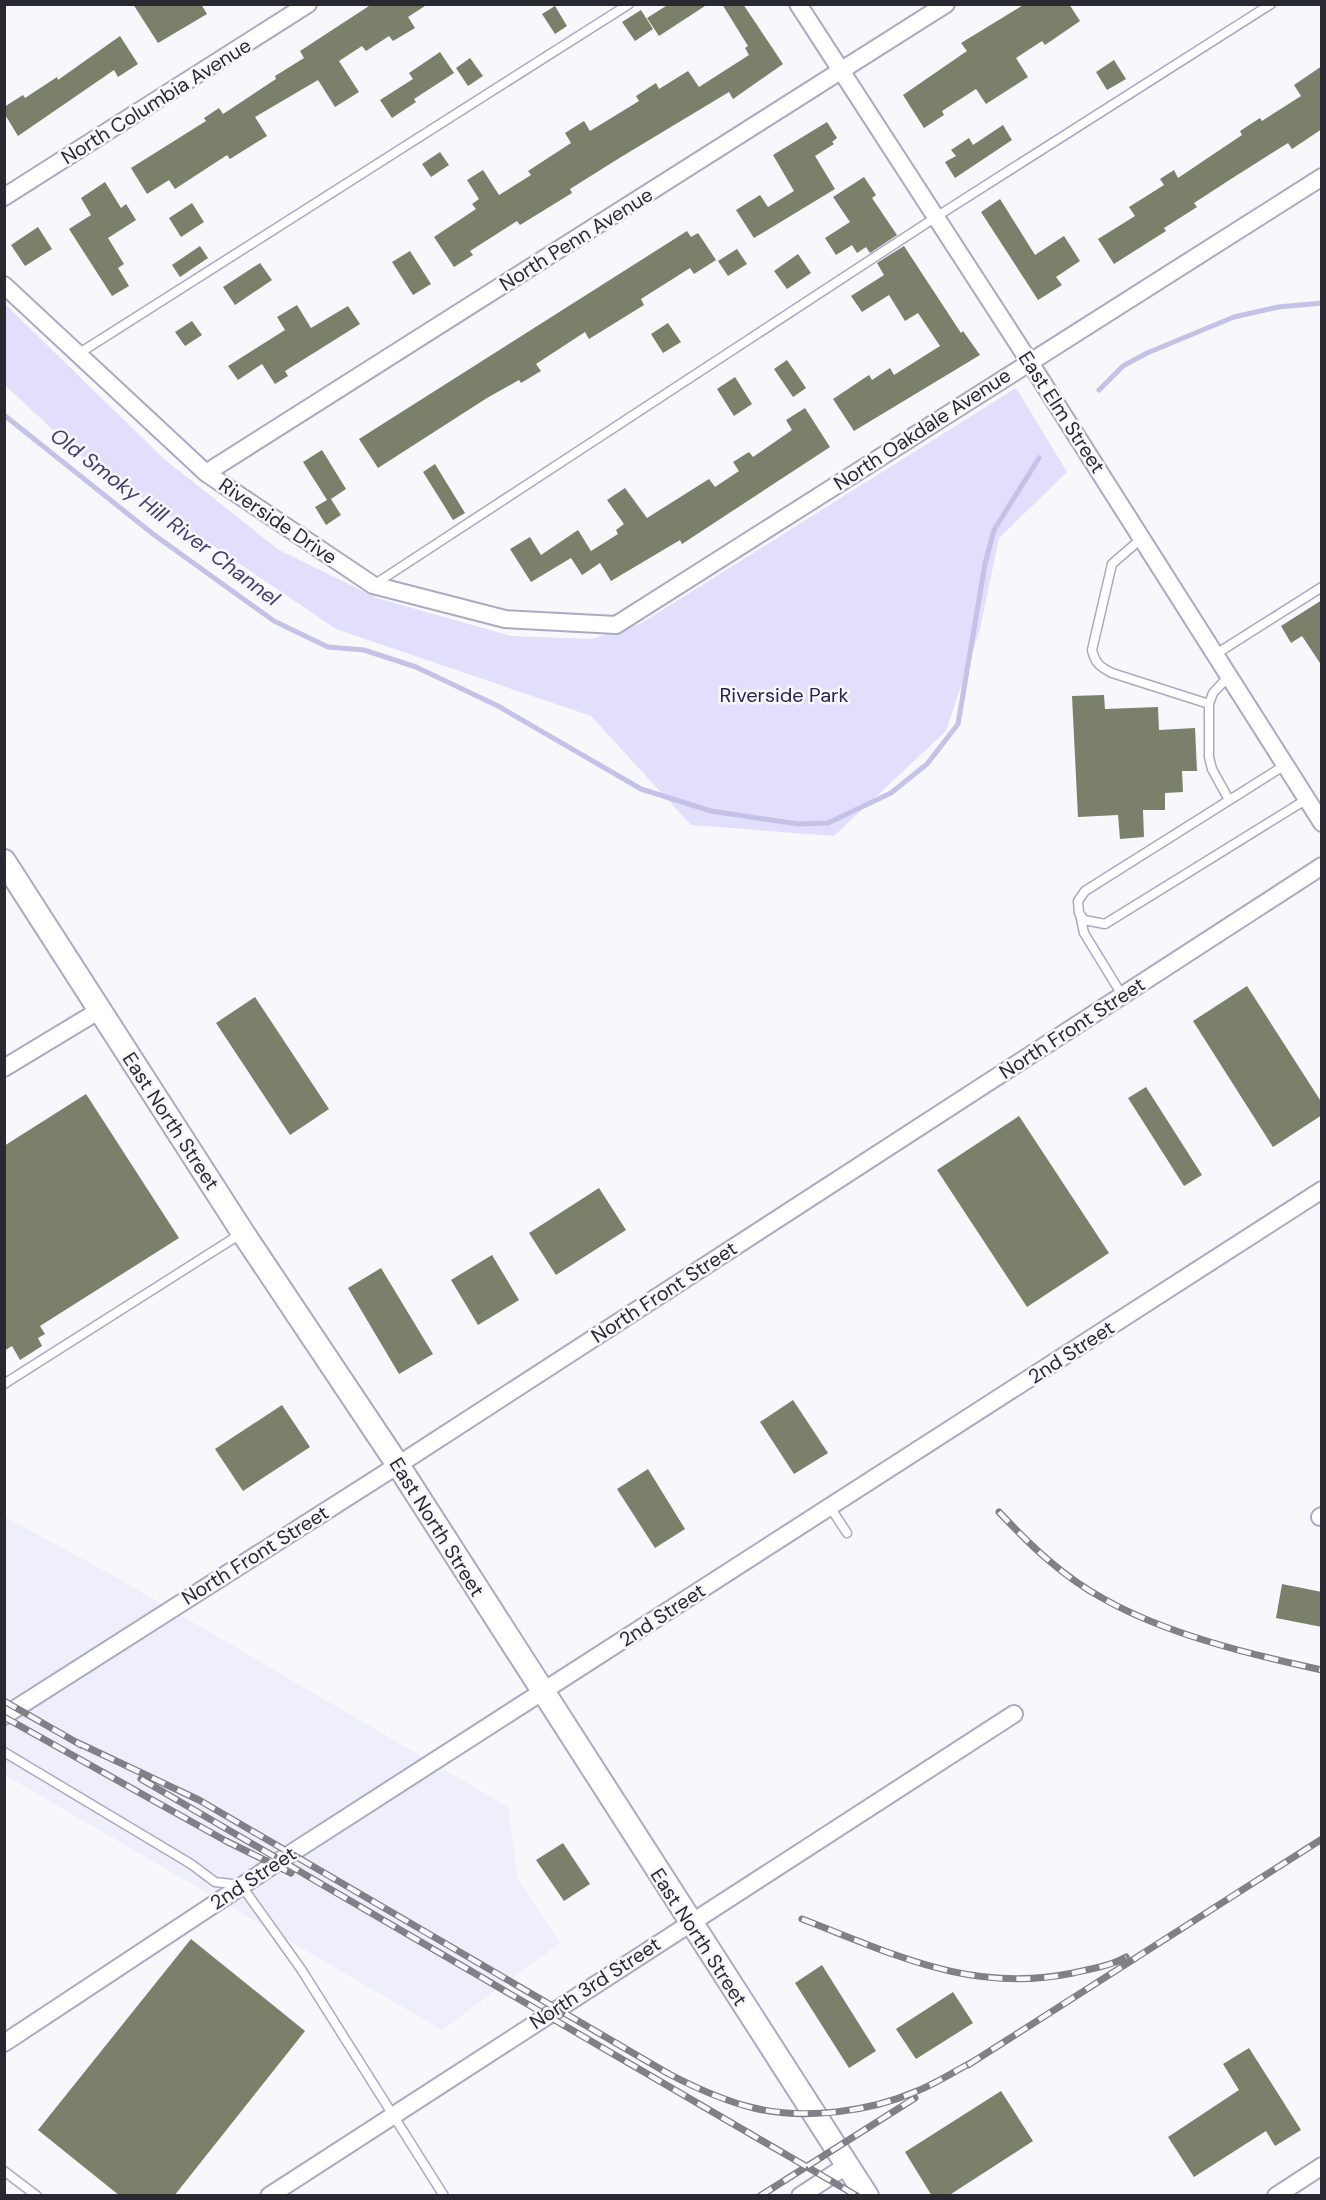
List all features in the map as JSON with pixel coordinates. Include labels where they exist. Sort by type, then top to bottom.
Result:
[{"type":"street","name":"North Columbia Avenue","points":[[4,197],[308,4]]},
{"type":"street","name":"East Elm Street","points":[[798,4],[1029,361],[1322,823]]},
{"type":"street","name":"North Penn Avenue","points":[[206,473],[946,4]]},
{"type":"street","name":"North Oakdale Avenue","points":[[616,625],[1322,177]]},
{"type":"street","name":"Riverside Drive","points":[[4,285],[206,473],[373,585],[506,620],[616,625]]},
{"type":"street","name":"East North Street","points":[[4,861],[243,1233],[398,1465],[689,1922],[867,2196]]},
{"type":"street","name":"North Front Street","points":[[4,1716],[398,1465],[1322,866]]},
{"type":"street","points":[[4,1068],[100,1010]]},
{"type":"street","name":"2nd Street","points":[[4,2043],[241,1885],[1322,1190]]},
{"type":"street","name":"North 3rd Street","points":[[269,2196],[689,1922],[1014,1714]]},
{"type":"street","points":[[800,2196],[846,2166]]},
{"type":"street","points":[[1276,2196],[1322,2166]]},
{"type":"lane","points":[[78,354],[629,4]]},
{"type":"lane","points":[[373,585],[936,217],[1271,4]]},
{"type":"lane","points":[[1142,538],[1112,564],[1092,650],[1094,660],[1101,668],[1112,673],[1209,704]]},
{"type":"lane","points":[[1216,654],[1322,587]]},
{"type":"lane","points":[[1229,676],[1212,693],[1209,704],[1209,756],[1212,769],[1229,800]]},
{"type":"lane","points":[[1122,995],[1084,933],[1078,901],[1085,891],[1285,765]]},
{"type":"lane","points":[[1079,913],[1084,920],[1104,924],[1307,799]]},
{"type":"lane","points":[[4,1384],[243,1233]]},
{"type":"lane","points":[[830,1507],[847,1533]]},
{"type":"lane","points":[[4,1752],[191,1864],[215,1882],[241,1885],[301,1969],[394,2113],[444,2196]]},
{"type":"lane","points":[[4,2171],[37,2196]]},
{"type":"shaded area","points":[[5,1517],[112,1575],[508,1807],[518,1879],[560,1943],[442,2030],[5,1775]]},
{"type":"green space","name":"Riverside Park","points":[[4,303],[164,459],[279,550],[377,598],[511,636],[591,639],[640,624],[1016,388],[1067,472],[999,538],[980,629],[946,731],[834,836],[691,825],[591,716],[336,629],[82,457],[5,385]]},
{"type":"building","points":[[133,4],[201,4],[207,14],[158,43]]},
{"type":"building","points":[[372,4],[428,4],[408,17],[415,28],[393,41],[389,36],[366,51],[362,46],[339,61],[359,92],[335,107],[318,80],[255,117],[267,136],[230,159],[227,155],[175,189],[169,180],[147,194],[131,168],[206,121],[204,118],[219,108],[223,114],[276,79],[275,76],[304,58],[300,51]]},
{"type":"building","points":[[669,4],[708,4],[659,36],[647,18]]},
{"type":"building","points":[[722,4],[743,4],[783,64],[733,99],[729,92],[621,157],[570,189],[572,193],[520,225],[517,221],[470,251],[473,255],[454,267],[434,237],[476,209],[472,204],[479,199],[467,180],[483,170],[499,195],[531,175],[528,171],[571,143],[565,133],[584,121],[590,131],[639,101],[636,96],[656,83],[659,89],[688,71],[699,87],[749,55],[745,48],[748,46]]},
{"type":"building","points":[[1025,4],[1069,4],[1080,21],[1045,45],[1042,41],[1016,58],[1028,77],[986,104],[976,89],[942,111],[944,115],[924,128],[903,95],[967,51],[961,43]]},
{"type":"building","points":[[555,6],[567,26],[555,34],[542,14]]},
{"type":"building","points":[[641,10],[653,29],[635,41],[622,22]]},
{"type":"building","points":[[120,36],[138,64],[118,77],[114,70],[18,136],[4,113],[4,107],[23,95],[25,98],[57,77],[58,80]]},
{"type":"building","points":[[440,52],[454,73],[414,99],[416,102],[392,118],[380,100],[413,79],[409,73]]},
{"type":"building","points":[[470,58],[483,76],[468,86],[456,68]]},
{"type":"building","points":[[1114,60],[1126,79],[1107,90],[1096,72]]},
{"type":"building","points":[[1322,66],[1322,129],[1292,149],[1288,143],[1194,203],[1197,207],[1164,228],[1166,231],[1114,264],[1098,239],[1135,216],[1129,207],[1164,185],[1160,179],[1174,170],[1178,178],[1242,135],[1240,131],[1260,118],[1262,121],[1301,96],[1294,85]]},
{"type":"building","points":[[827,122],[837,138],[832,142],[834,144],[815,156],[835,189],[754,238],[736,210],[760,195],[768,207],[794,191],[773,155]]},
{"type":"building","points":[[1003,125],[1012,140],[955,178],[945,162],[956,156],[951,150],[969,138],[973,145]]},
{"type":"building","points":[[440,152],[449,165],[431,177],[422,164]]},
{"type":"building","points":[[864,177],[876,195],[872,198],[897,235],[870,253],[866,247],[857,253],[852,245],[836,255],[825,238],[850,222],[833,197]]},
{"type":"building","points":[[105,182],[121,208],[126,204],[136,220],[108,238],[124,264],[118,268],[129,286],[112,296],[69,229],[91,215],[81,198]]},
{"type":"building","points":[[1000,199],[1035,255],[1064,236],[1080,261],[1056,277],[1062,285],[1038,300],[981,212]]},
{"type":"building","points":[[192,203],[204,222],[181,237],[169,218]]},
{"type":"building","points":[[38,227],[52,249],[25,266],[11,245]]},
{"type":"building","points":[[687,231],[691,237],[698,233],[716,260],[694,274],[690,268],[641,299],[644,305],[589,339],[585,332],[536,364],[541,371],[487,398],[378,468],[359,439]]},
{"type":"building","points":[[200,246],[208,258],[180,277],[172,265]]},
{"type":"building","points":[[904,246],[961,333],[963,331],[980,355],[854,431],[833,399],[869,375],[872,380],[890,368],[894,375],[940,346],[918,313],[905,321],[889,295],[862,312],[851,296],[884,275],[877,263]]},
{"type":"building","points":[[737,249],[747,264],[728,276],[718,261]]},
{"type":"building","points":[[410,251],[431,284],[413,295],[392,262]]},
{"type":"building","points":[[798,254],[811,273],[787,289],[774,271]]},
{"type":"building","points":[[260,263],[272,280],[235,305],[223,287]]},
{"type":"building","points":[[297,305],[311,328],[348,306],[360,324],[285,371],[288,376],[275,384],[262,364],[238,380],[228,366],[285,330],[277,317]]},
{"type":"building","points":[[192,321],[202,335],[185,346],[175,332]]},
{"type":"building","points":[[668,323],[681,342],[663,353],[651,334]]},
{"type":"building","points":[[787,360],[806,388],[793,397],[774,369]]},
{"type":"building","points":[[735,377],[752,404],[734,416],[717,389]]},
{"type":"building","points":[[805,408],[830,447],[682,544],[680,540],[611,581],[600,563],[582,575],[571,558],[531,582],[510,549],[530,537],[541,555],[578,530],[591,551],[618,534],[616,530],[624,524],[607,500],[625,488],[647,518],[709,479],[715,487],[739,471],[733,462],[749,452],[753,457],[792,430],[786,420]]},
{"type":"building","points":[[322,450],[346,489],[331,499],[341,515],[326,525],[315,507],[327,500],[303,462]]},
{"type":"building","points":[[435,464],[465,513],[453,520],[423,472]]},
{"type":"building","points":[[1322,600],[1322,666],[1302,636],[1291,643],[1281,626]]},
{"type":"building","points":[[1104,695],[1105,709],[1158,707],[1159,730],[1195,728],[1197,771],[1182,771],[1183,792],[1165,793],[1165,810],[1143,810],[1144,837],[1120,839],[1118,815],[1078,817],[1072,696]]},
{"type":"building","points":[[1247,986],[1322,1103],[1322,1115],[1273,1147],[1193,1021]]},
{"type":"building","points":[[255,997],[329,1109],[290,1135],[216,1023]]},
{"type":"building","points":[[1146,1087],[1202,1175],[1184,1186],[1128,1098]]},
{"type":"building","points":[[86,1094],[179,1238],[40,1326],[45,1334],[38,1338],[42,1346],[20,1360],[12,1346],[4,1351],[4,1146]]},
{"type":"building","points":[[1019,1116],[1109,1253],[1027,1307],[937,1170]]},
{"type":"building","points":[[599,1188],[626,1230],[556,1275],[529,1233]]},
{"type":"building","points":[[492,1255],[519,1300],[478,1325],[451,1280]]},
{"type":"building","points":[[381,1268],[433,1354],[399,1374],[348,1288]]},
{"type":"building","points":[[793,1400],[828,1453],[794,1474],[760,1422]]},
{"type":"building","points":[[282,1405],[310,1447],[243,1491],[215,1449]]},
{"type":"building","points":[[648,1469],[685,1529],[655,1548],[617,1489]]},
{"type":"building","points":[[1282,1584],[1322,1592],[1322,1627],[1276,1618]]},
{"type":"building","points":[[563,1843],[590,1884],[564,1901],[536,1860]]},
{"type":"building","points":[[191,1939],[305,2031],[174,2196],[120,2196],[38,2130]]},
{"type":"building","points":[[822,1965],[876,2051],[849,2068],[795,1983]]},
{"type":"building","points":[[953,1992],[973,2023],[916,2059],[896,2029]]},
{"type":"building","points":[[1249,2048],[1301,2130],[1275,2146],[1266,2131],[1194,2177],[1168,2137],[1239,2090],[1223,2064]]},
{"type":"building","points":[[1001,2091],[1033,2141],[948,2196],[932,2196],[905,2152]]},
{"type":"waterway","name":"Old Smoky Hill River Channel","points":[[1099,390],[1123,366],[1147,353],[1234,317],[1278,307],[1322,303]]},
{"type":"waterway","name":"Old Smoky Hill River Channel","points":[[4,415],[153,534],[274,621],[328,647],[364,650],[416,667],[498,706],[641,789],[711,811],[798,824],[828,823],[891,793],[927,764],[958,724],[985,564],[994,530],[1039,458]]},
{"type":"railway","points":[[999,1512],[1061,1571],[1104,1599],[1128,1611],[1154,1623],[1210,1642],[1322,1670]]},
{"type":"railway","points":[[4,1701],[81,1745]]},
{"type":"railway","points":[[4,1717],[226,1841],[291,1873]]},
{"type":"railway","points":[[76,1742],[199,1800],[669,2074],[732,2102],[774,2112],[815,2113],[858,2109],[917,2091],[974,2061]]},
{"type":"railway","points":[[141,1779],[857,2196]]},
{"type":"railway","points":[[968,2065],[1322,1839]]},
{"type":"railway","points":[[802,1919],[901,1957],[934,1967],[1001,1978],[1036,1978],[1073,1973],[1114,1963],[1126,1957]]},
{"type":"railway","points":[[760,2196],[915,2098]]}]
